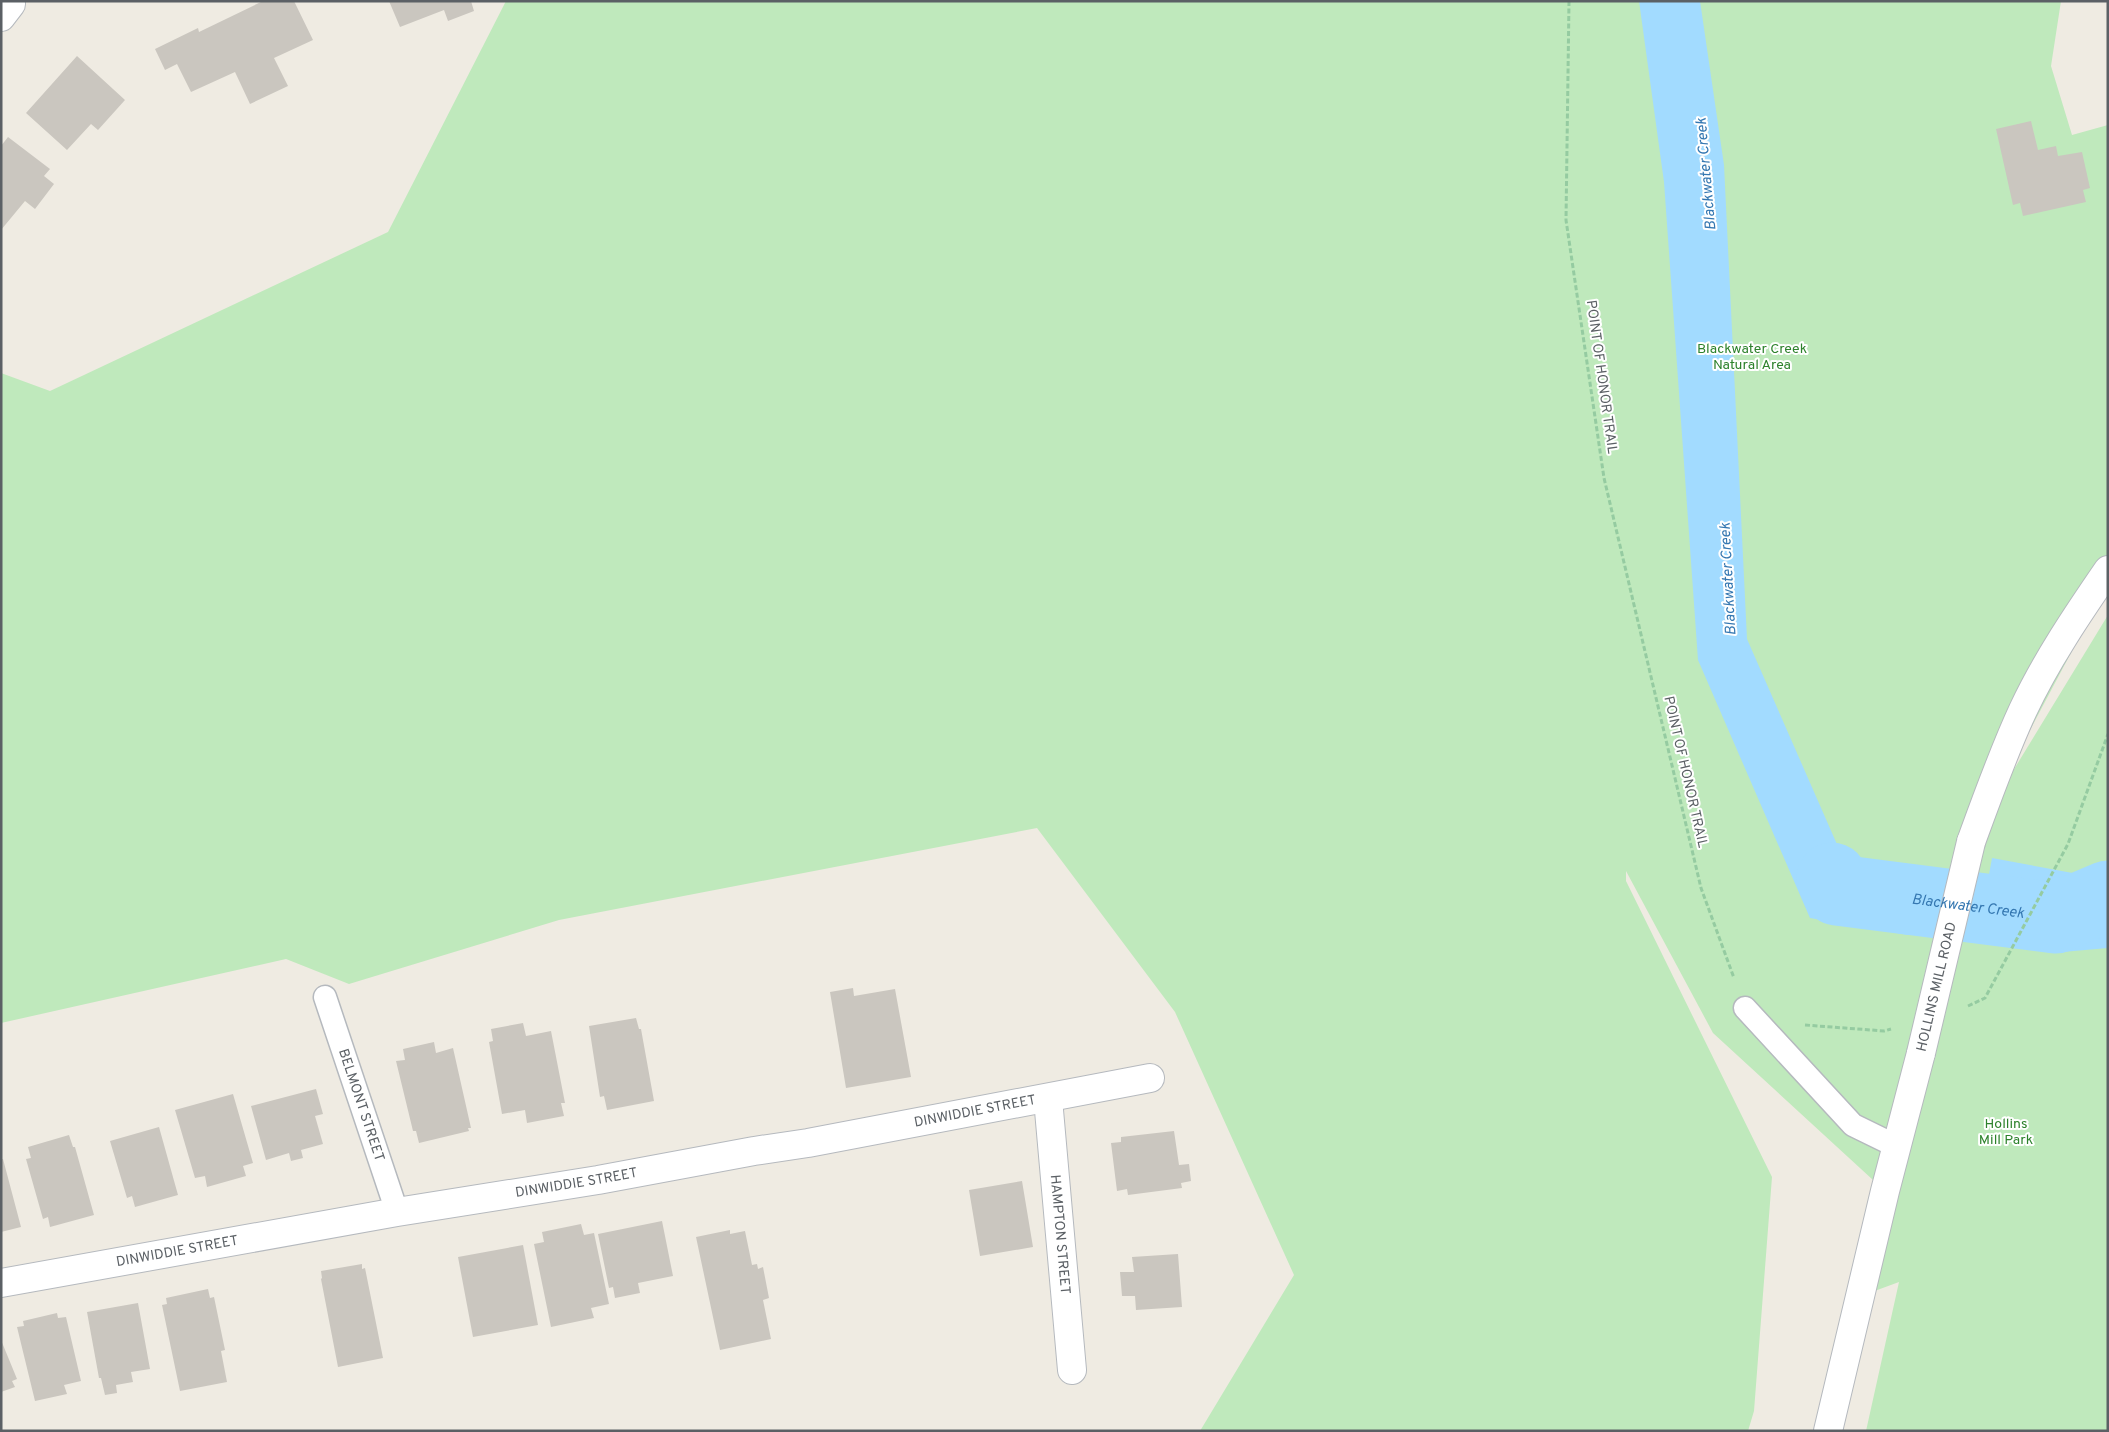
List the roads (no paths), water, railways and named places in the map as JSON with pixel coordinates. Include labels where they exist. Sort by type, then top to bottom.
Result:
[{"type":"street","name":"HOLLINS MILL ROAD","points":[[1828,1431],[1971,842],[1997,772],[2024,709],[2055,652],[2108,570]]},
{"type":"street","name":"DINWIDDIE STREET","points":[[1,1283],[397,1212],[598,1180],[808,1143],[1048,1099],[1150,1078]]},
{"type":"street","name":"HAMPTON STREET","points":[[1048,1099],[1072,1370]]},
{"type":"lane","name":"BELMONT STREET","points":[[325,997],[397,1212]]},
{"type":"lane","points":[[1745,1008],[1853,1125],[1896,1146]]},
{"type":"water","points":[[1639,1],[1700,1],[1724,165],[1747,639],[1850,874],[1928,885],[1908,935],[1810,918],[1698,660],[1664,182]]},
{"type":"water","points":[[1992,858],[2078,874],[2108,864],[2108,948],[2051,953],[1978,935]]},
{"type":"waterway","name":"Blackwater Creek","points":[[1832,878],[1837,890],[2056,918],[2108,896]]},
{"type":"park label","name":"Blackwater Creek Natural Area","points":[[1752,358]]},
{"type":"park label","name":"Hollins Mill Park","points":[[2006,1132]]}]
